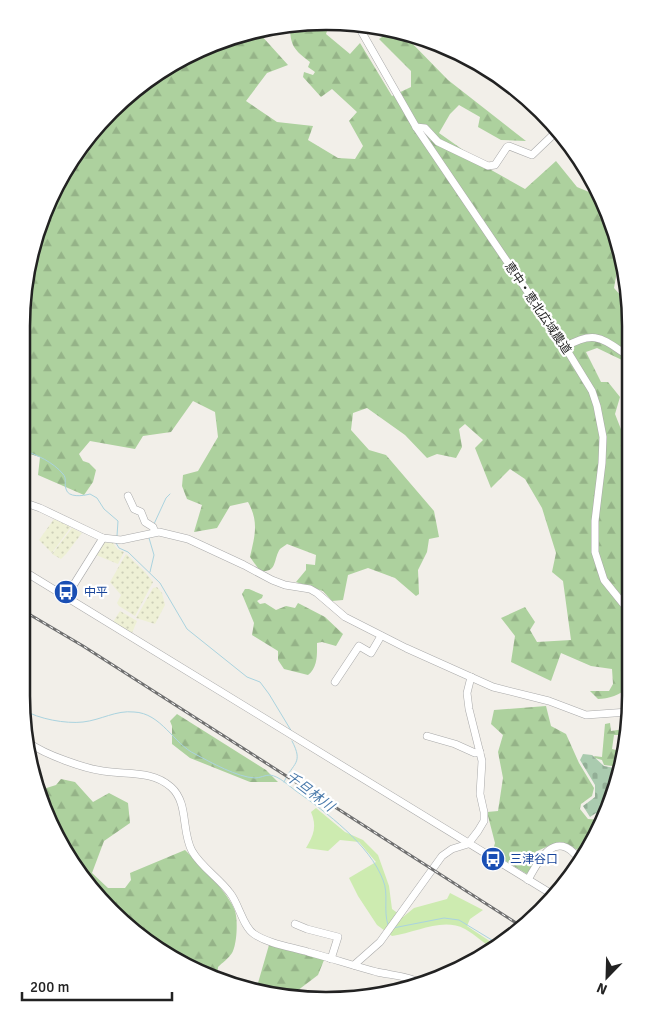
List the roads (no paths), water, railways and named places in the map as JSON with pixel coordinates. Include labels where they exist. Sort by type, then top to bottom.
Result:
[{"type":"street","name":"恵中・恵北広域農道","points":[[362,33],[416,126],[592,391],[602,428],[602,463],[595,521],[595,552],[604,580],[622,602]]},
{"type":"street","points":[[416,126],[425,128],[438,142],[488,166],[495,164],[509,146],[532,155],[553,135]]},
{"type":"street","points":[[565,348],[580,338],[588,336],[597,337],[622,351]]},
{"type":"street","points":[[128,496],[134,509],[141,512],[145,522],[153,527],[155,532]]},
{"type":"street","points":[[30,505],[103,538],[121,540],[155,532],[164,532],[188,539],[272,580],[317,593],[345,617],[471,678],[493,686],[550,701],[586,715],[621,712]]},
{"type":"street","points":[[66,598],[103,538]]},
{"type":"street","points":[[30,575],[548,892]]},
{"type":"street","points":[[335,682],[359,646],[371,653],[381,636]]},
{"type":"street","points":[[354,965],[380,942],[442,856],[452,849],[468,844],[484,821],[480,794],[482,769],[480,752],[467,693],[471,678]]},
{"type":"street","points":[[427,736],[455,744],[475,753],[480,752]]},
{"type":"street","points":[[35,746],[88,768],[149,775],[166,783],[178,795],[181,802],[187,837],[192,851],[230,892],[247,928],[254,935],[409,980]]},
{"type":"street","points":[[528,880],[542,854],[552,848],[566,848],[575,855]]},
{"type":"street","points":[[295,924],[306,929],[338,937],[332,958]]},
{"type":"waterway","points":[[30,453],[44,459],[59,470],[64,476],[67,492],[80,496],[90,494],[97,498],[104,509],[118,521],[117,536]]},
{"type":"waterway","points":[[154,524],[166,498],[170,494]]},
{"type":"waterway","points":[[149,538],[154,555],[150,572]]},
{"type":"waterway","points":[[116,543],[119,548],[128,552],[160,583],[187,629],[247,677],[260,682],[292,732]]},
{"type":"waterway","name":"千旦林川","points":[[31,713],[52,720],[69,722],[90,721],[121,712],[144,714],[160,723],[187,749],[217,765],[248,777],[257,778],[270,775],[280,779],[346,830],[368,854],[377,867],[385,885],[388,925]]},
{"type":"waterway","points":[[284,782],[297,759],[292,741]]},
{"type":"waterway","name":"千旦林川","points":[[393,928],[444,918],[459,920],[492,940]]},
{"type":"railway","points":[[30,615],[83,646],[516,923]]},
{"type":"place","name":"中平","points":[[66,592]]},
{"type":"place","name":"三津谷口","points":[[493,859]]}]
